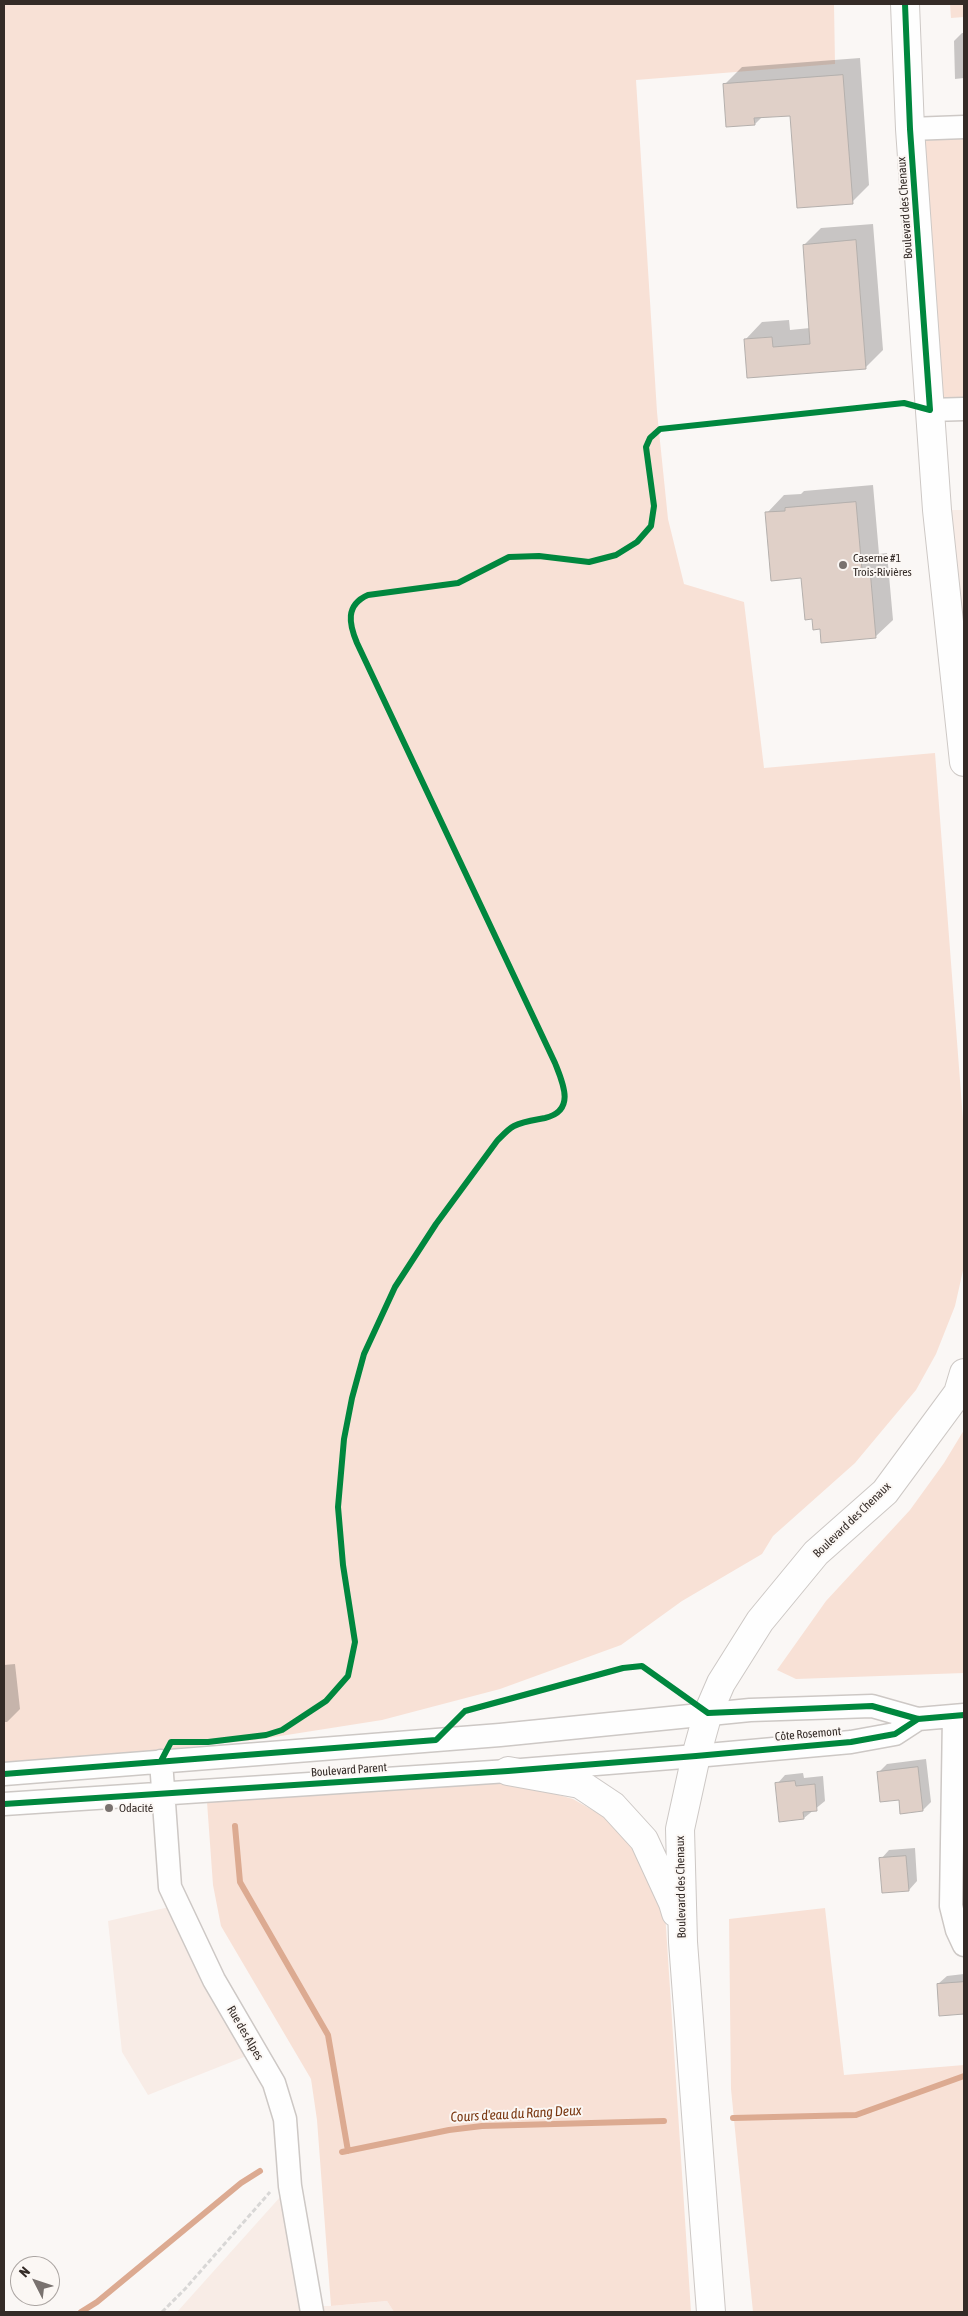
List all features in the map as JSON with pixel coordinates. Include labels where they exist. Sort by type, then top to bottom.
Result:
[{"type":"main road","name":"Boulevard des Chenaux","points":[[905,4],[910,129],[937,510],[964,762]]},
{"type":"main road","name":"Boulevard des Chenaux","points":[[711,2312],[683,1942],[680,1829],[696,1756],[708,1713],[721,1683],[760,1622],[816,1554],[885,1492],[962,1387]]},
{"type":"main road","points":[[508,1771],[580,1784],[613,1806],[644,1840],[673,1903],[683,1942]]},
{"type":"street","points":[[910,129],[964,127]]},
{"type":"street","points":[[930,410],[964,409]]},
{"type":"street","name":"Côte Rosemont","points":[[708,1713],[872,1706],[918,1719],[959,1716]]},
{"type":"street","name":"Boulevard Parent","points":[[4,1774],[500,1735],[708,1713]]},
{"type":"street","points":[[959,1716],[952,1906],[957,1930],[964,1945]]},
{"type":"street","name":"Côte Rosemont","points":[[696,1756],[851,1742],[895,1734],[918,1719]]},
{"type":"street","name":"Boulevard Parent","points":[[4,1804],[508,1771],[696,1756]]},
{"type":"street","name":"Rue des Alpes","points":[[161,1761],[170,1887],[214,1980],[274,2083],[285,2119],[289,2170],[312,2312]]},
{"type":"path","points":[[162,2312],[185,2289],[289,2170]]},
{"type":"shaded area","points":[[4,4],[834,4],[835,64],[636,80],[657,412],[668,519],[684,584],[744,602],[764,768],[935,753],[964,1133],[964,1266],[955,1306],[936,1354],[916,1390],[855,1463],[773,1536],[762,1554],[682,1601],[621,1645],[500,1689],[382,1720],[255,1740],[4,1766]]},
{"type":"shaded area","points":[[950,4],[964,4],[964,17],[951,18]]},
{"type":"shaded area","points":[[964,127],[964,409],[930,410],[910,129]]},
{"type":"shaded area","points":[[937,510],[964,510],[964,762]]},
{"type":"shaded area","points":[[964,1430],[964,1673],[796,1679],[777,1670],[826,1601],[910,1510],[944,1463]]},
{"type":"shaded area","points":[[501,1779],[573,1799],[603,1816],[639,1852],[665,1912],[691,2312],[394,2312],[387,2301],[331,2306],[317,2120],[311,2079],[221,1926],[213,1885],[207,1802]]},
{"type":"shaded area","points":[[178,1905],[249,2055],[148,2095],[122,2052],[108,1921]]},
{"type":"shaded area","points":[[825,1908],[844,2075],[964,2065],[964,2312],[753,2312],[731,2089],[729,1919]]},
{"type":"shaded area","points":[[290,2186],[312,2306],[387,2301],[394,2312],[177,2312]]},
{"type":"building","points":[[843,75],[853,204],[797,208],[790,116],[754,118],[755,125],[726,127],[723,84]]},
{"type":"building","points":[[856,240],[866,369],[747,378],[744,339],[772,337],[773,347],[810,344],[803,245]]},
{"type":"building","points":[[856,502],[862,570],[870,569],[876,638],[821,643],[820,629],[813,630],[812,619],[805,620],[801,578],[771,581],[765,512],[785,511],[785,508]]},
{"type":"building","points":[[918,1767],[923,1811],[900,1814],[899,1800],[880,1802],[877,1772]]},
{"type":"building","points":[[795,1781],[796,1786],[815,1784],[817,1811],[803,1812],[804,1819],[779,1822],[775,1783]]},
{"type":"building","points":[[906,1856],[909,1891],[882,1893],[879,1858]]},
{"type":"building","points":[[964,1982],[964,2014],[939,2016],[937,1984]]},
{"type":"waterway","points":[[235,1826],[240,1882],[328,2035],[348,2151]]},
{"type":"waterway","name":"Cours d'eau du Rang Deux","points":[[733,2118],[856,2115],[964,2076]]},
{"type":"waterway","name":"Cours d'eau du Rang Deux","points":[[342,2152],[449,2130],[482,2126],[664,2121]]},
{"type":"waterway","name":"Cours d'eau du Rang Deux","points":[[81,2312],[97,2302],[241,2183],[260,2171]]},
{"type":"cycle path","points":[[161,1761],[171,1742],[208,1742],[266,1735],[282,1730],[326,1701],[348,1676],[355,1642],[343,1565],[338,1507],[344,1439],[352,1398],[364,1354],[395,1287],[436,1224],[497,1141],[514,1126],[555,1114],[564,1103],[564,1087],[555,1063],[357,643],[352,629],[352,610],[355,604],[368,595],[458,583],[509,557],[539,556],[589,562],[616,555],[637,542],[651,526],[654,506],[646,447],[650,438],[660,429],[904,403],[930,410],[910,129],[905,4]]},
{"type":"cycle path","points":[[4,1774],[436,1740],[465,1711],[623,1668],[642,1666],[708,1713],[872,1706],[918,1719],[964,1715]]},
{"type":"cycle path","points":[[4,1804],[508,1771],[851,1742],[895,1734],[918,1719]]},
{"type":"place","name":"Caserne #1 Trois-Rivières","points":[[843,565]]},
{"type":"place","name":"Odacité","points":[[109,1808]]}]
